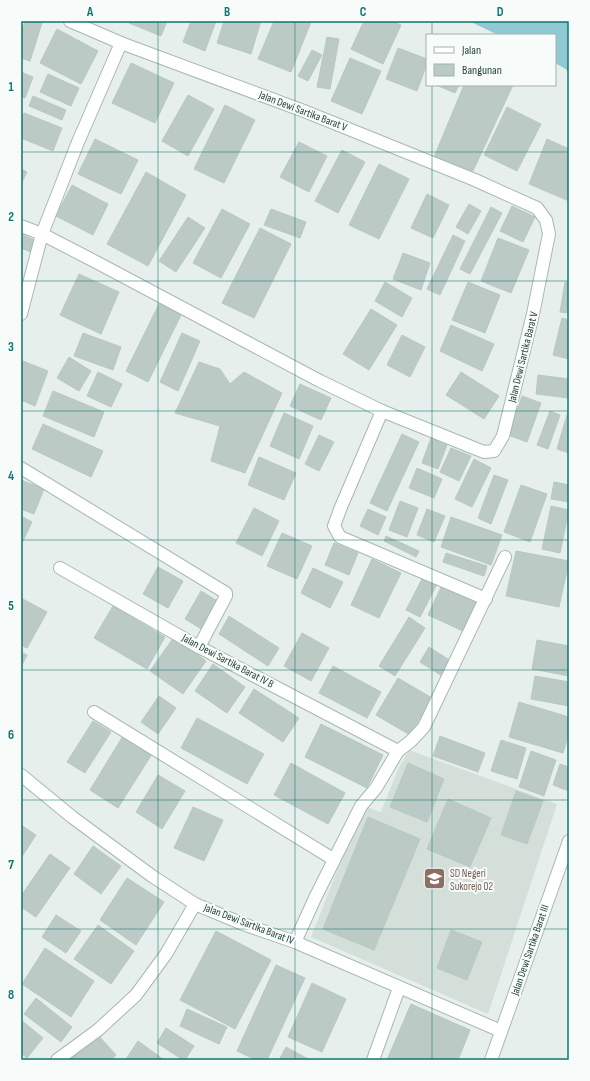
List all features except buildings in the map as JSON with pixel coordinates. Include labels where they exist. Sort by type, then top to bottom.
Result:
[{"type":"street","name":"Jalan Dewi Sartika Barat V","points":[[21,226],[42,234],[320,381],[382,410],[484,452],[494,451],[503,436],[533,314],[549,234],[546,220],[537,208],[475,180],[304,111],[121,43],[70,21]]},
{"type":"street","points":[[21,314],[42,234],[121,43]]},
{"type":"street","points":[[382,410],[334,526],[340,537],[486,599]]},
{"type":"street","points":[[21,468],[226,593],[226,596],[199,647]]},
{"type":"street","points":[[295,942],[333,859],[361,806],[376,788],[398,751],[411,741],[424,727],[505,557]]},
{"type":"street","name":"Jalan Dewi Sartika Barat IV B","points":[[60,568],[199,647],[398,751]]},
{"type":"street","points":[[94,712],[333,859]]},
{"type":"street","name":"Jalan Dewi Sartika Barat IV","points":[[21,775],[72,817],[146,872],[195,904],[243,924],[295,942],[501,1032]]},
{"type":"street","name":"Jalan Dewi Sartika Barat III","points":[[491,1060],[569,841]]},
{"type":"street","points":[[57,1060],[98,1030],[136,996],[166,954],[195,904]]},
{"type":"street","points":[[373,1060],[399,988]]},
{"type":"shaded area","name":"SD Negeri Sukorejo 02","points":[[409,750],[557,804],[488,1014],[311,937],[357,820],[366,807],[381,812],[398,769]]},
{"type":"water","points":[[469,21],[569,21],[569,72],[556,64],[556,34],[496,34]]},
{"type":"place","name":"SD Negeri Sukorejo 02","points":[[434,879]]}]
